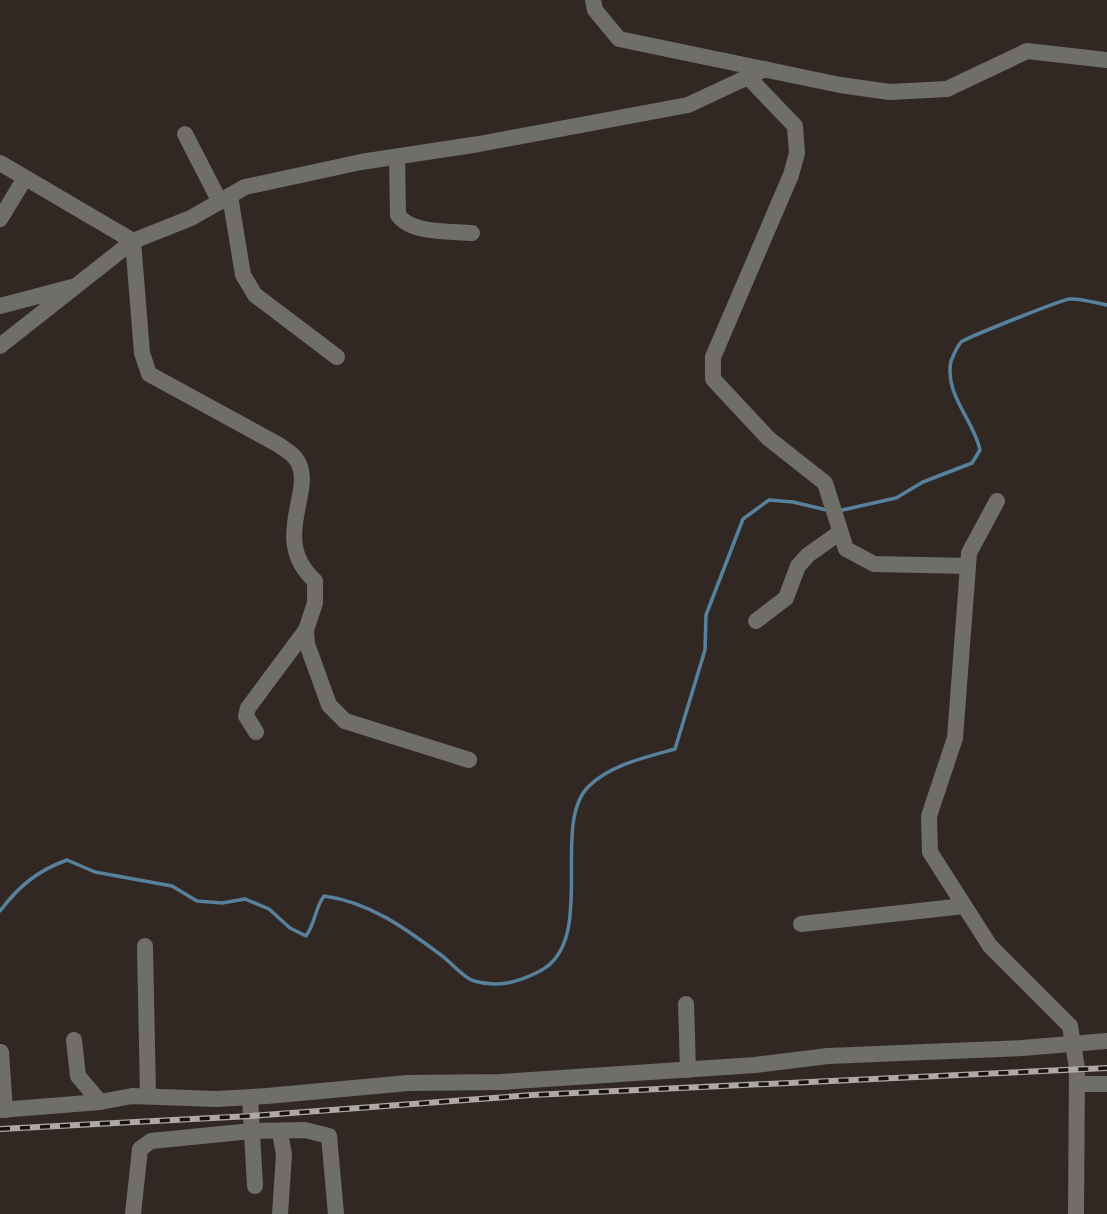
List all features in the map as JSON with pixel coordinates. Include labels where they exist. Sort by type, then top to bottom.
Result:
[{"type":"street","points":[[593,0],[595,10],[619,39],[890,92],[947,89],[1027,51],[1107,60]]},
{"type":"street","points":[[0,346],[133,241],[191,218],[258,184],[688,105],[765,69]]},
{"type":"street","points":[[748,77],[795,126],[797,153],[791,175],[713,357],[713,379],[768,438],[825,483],[846,549],[874,564],[968,566]]},
{"type":"street","points":[[185,134],[225,199],[243,275],[255,295],[337,357]]},
{"type":"street","points":[[397,157],[398,215],[402,221],[412,226],[472,233]]},
{"type":"street","points":[[0,163],[133,241]]},
{"type":"street","points":[[0,219],[25,178]]},
{"type":"street","points":[[133,241],[142,353],[149,374],[279,445],[296,459],[302,475],[292,534],[300,568],[314,581],[315,603],[306,629],[248,708],[246,716],[256,732]]},
{"type":"street","points":[[0,306],[78,285]]},
{"type":"street","points":[[997,501],[969,553],[955,738],[929,816],[930,852],[990,946],[1070,1026],[1077,1084],[1076,1214]]},
{"type":"street","points":[[756,621],[786,598],[798,566],[836,521]]},
{"type":"street","points":[[306,629],[307,644],[334,713],[345,721],[468,760]]},
{"type":"street","points":[[801,924],[964,906]]},
{"type":"street","points":[[145,946],[148,1096]]},
{"type":"street","points":[[686,1004],[688,1070]]},
{"type":"street","points":[[74,1040],[78,1076],[100,1102]]},
{"type":"street","points":[[1,1052],[2,1110],[148,1096],[250,1097],[408,1083],[501,1082],[688,1070],[828,1056],[1022,1048],[1107,1041]]},
{"type":"street","points":[[1077,1084],[1107,1084]]},
{"type":"street","points":[[250,1097],[255,1186]]},
{"type":"street","points":[[134,1214],[140,1149],[151,1141],[252,1131],[280,1133],[305,1130],[329,1136],[337,1214]]},
{"type":"street","points":[[280,1133],[284,1154],[280,1214]]},
{"type":"waterway","points":[[838,511],[896,498],[923,482],[972,463],[980,450],[956,396],[950,373],[951,361],[961,342],[1070,299],[1107,305]]},
{"type":"waterway","points":[[0,911],[29,880],[67,860],[95,872],[172,886],[197,901],[222,903],[245,899],[269,909],[290,928],[306,936],[324,896],[340,899],[371,910],[400,926],[474,981],[500,984],[532,975],[557,956],[567,935],[571,910],[573,828],[577,805],[588,787],[618,767],[675,749],[705,650],[706,615],[743,519],[769,500],[793,502],[831,511]]},
{"type":"railway","points":[[0,1129],[251,1116],[532,1095],[1107,1068]]}]
